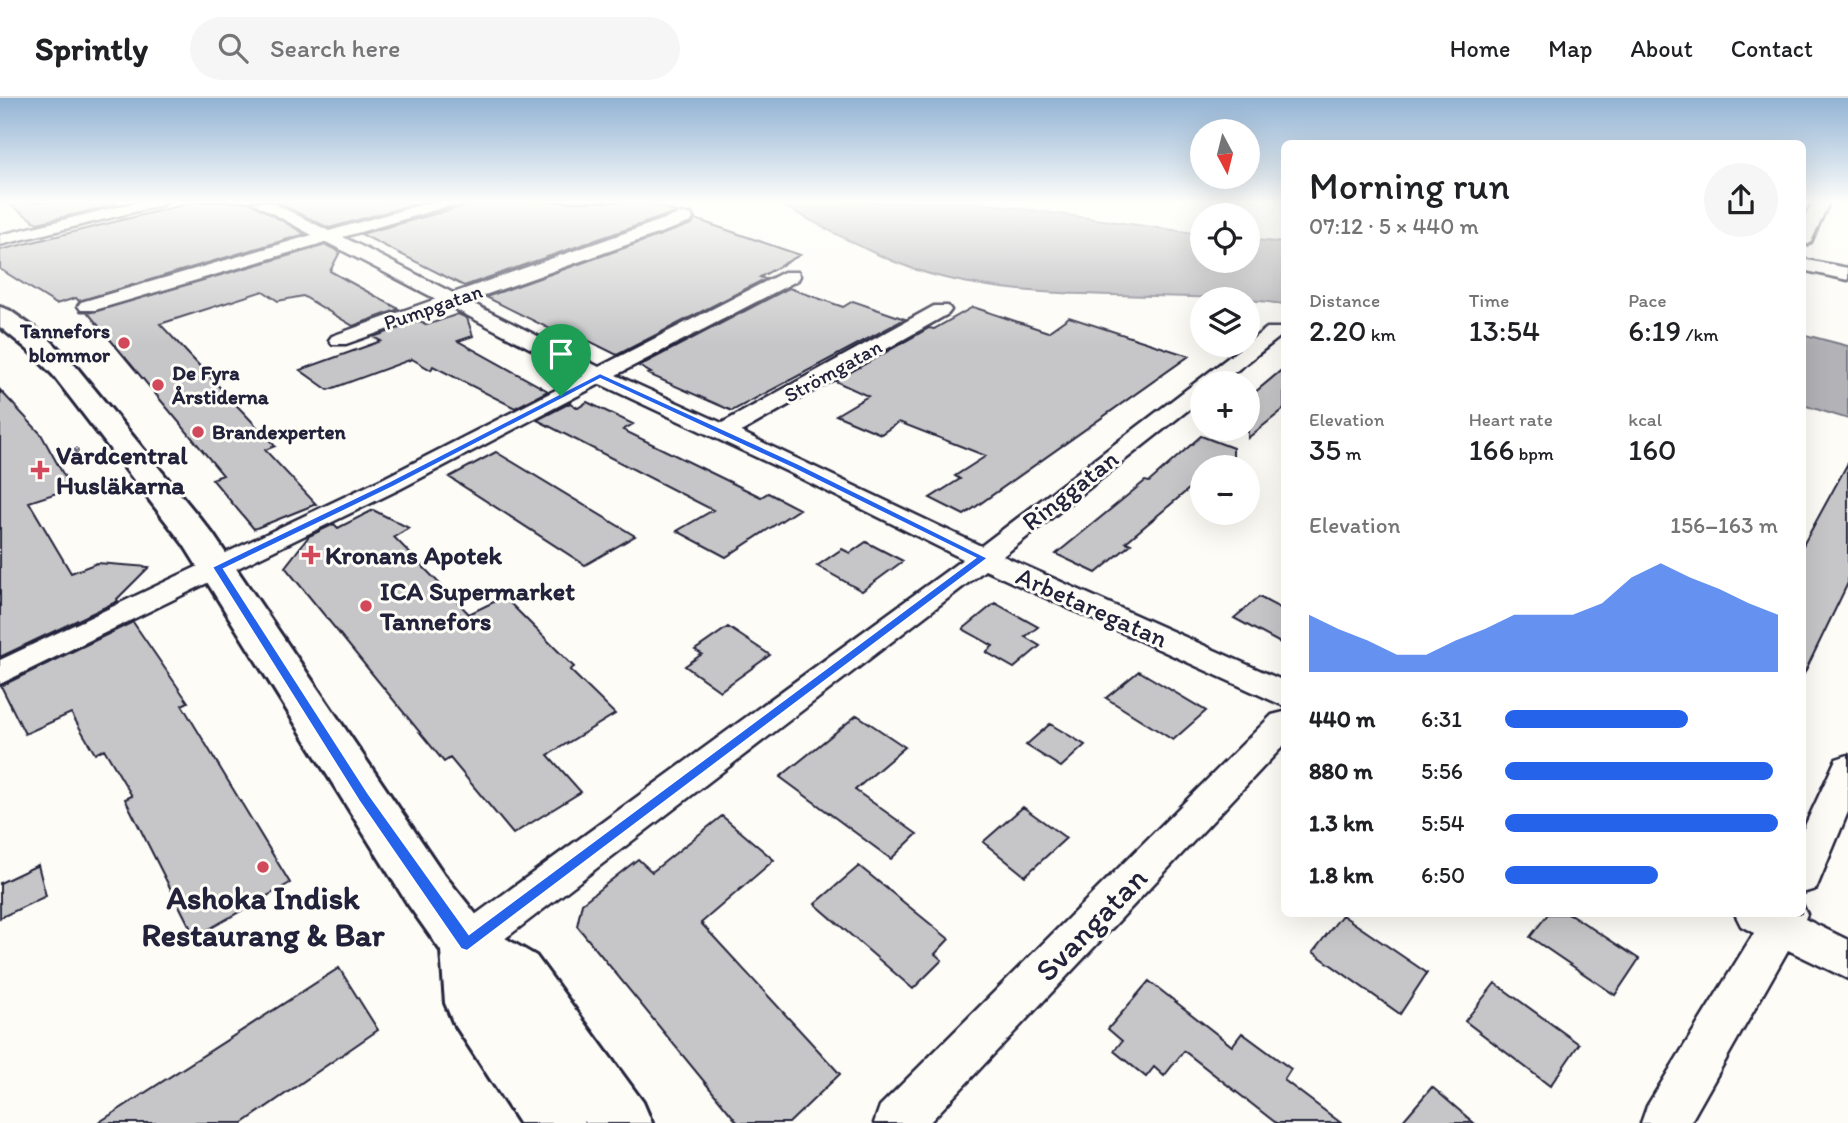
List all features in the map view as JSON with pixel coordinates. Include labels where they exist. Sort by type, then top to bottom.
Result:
[{"type":"main road","points":[[0,315],[37,343],[77,386],[217,567],[363,797],[467,944],[517,974],[622,1123]]},
{"type":"main road","points":[[467,944],[473,1003],[555,1123]]},
{"type":"street","points":[[88,306],[281,250]]},
{"type":"street","name":"Arbetaregatan","points":[[354,250],[600,376],[724,432],[983,558],[1281,693]]},
{"type":"street","name":"Pumpgatan","points":[[340,340],[596,250]]},
{"type":"street","points":[[1806,265],[1848,274]]},
{"type":"street","points":[[0,673],[391,484],[791,276]]},
{"type":"street","name":"Strömgatan","points":[[724,432],[941,310]]},
{"type":"street","points":[[1224,371],[1274,332]]},
{"type":"street","name":"Ringgatan","points":[[467,944],[983,558],[1190,397]]},
{"type":"street","name":"Svangatan","points":[[897,1123],[1281,727]]},
{"type":"street","points":[[1806,868],[1848,769]]},
{"type":"street","points":[[1664,1123],[1775,918],[1848,960]]},
{"type":"shaded area","points":[[868,250],[1190,250],[1190,273],[1260,273],[1260,250],[1281,250],[1281,304],[1260,302],[1260,287],[1190,287],[1190,297],[1072,294],[987,286],[945,278]]},
{"type":"shaded area","points":[[1806,335],[1848,346],[1848,419],[1806,406]]},
{"type":"building","points":[[0,250],[252,250],[79,301],[76,298],[56,304],[0,269]]},
{"type":"building","points":[[309,250],[340,252],[330,271],[399,309],[353,326],[303,296],[278,301],[263,291],[160,324],[275,446],[265,450],[316,504],[254,529],[212,479],[223,475],[88,313]]},
{"type":"building","points":[[392,250],[568,250],[464,286]]},
{"type":"building","points":[[619,250],[785,250],[800,255],[760,277],[765,279],[617,355],[573,333],[564,336],[486,297]]},
{"type":"building","points":[[789,288],[843,307],[853,301],[905,319],[732,411],[648,374],[651,373],[639,366]]},
{"type":"building","points":[[973,307],[1048,332],[1069,317],[1189,356],[964,515],[930,498],[960,479],[955,476],[986,456],[899,422],[881,434],[836,415],[868,396],[835,381],[929,328],[934,329]]},
{"type":"building","points":[[458,314],[467,318],[473,336],[458,341],[548,391],[515,408],[433,366],[431,370],[412,359],[328,390],[300,370],[381,341],[373,337],[420,321],[427,325]]},
{"type":"building","points":[[1281,370],[1281,411],[1260,428],[1260,388]]},
{"type":"building","points":[[0,390],[41,434],[68,483],[57,486],[60,492],[29,502],[71,573],[97,563],[149,567],[118,601],[0,657]]},
{"type":"building","points":[[587,402],[633,424],[623,430],[761,497],[768,493],[799,509],[726,557],[677,531],[713,510],[537,420],[570,403],[578,408]]},
{"type":"building","points":[[1195,441],[1214,441],[1233,448],[1233,455],[1190,455],[1190,489],[1126,542],[1131,544],[1096,573],[1056,554],[1145,481],[1149,482]]},
{"type":"building","points":[[496,452],[635,536],[585,565],[449,477]]},
{"type":"building","points":[[1848,463],[1848,583],[1806,670],[1806,540]]},
{"type":"building","points":[[373,510],[409,528],[394,537],[469,614],[504,597],[574,667],[570,670],[615,714],[548,755],[581,792],[513,834],[450,758],[444,762],[285,567],[309,536],[334,524],[338,528]]},
{"type":"building","points":[[866,542],[903,561],[862,591],[817,566],[842,549],[850,553]]},
{"type":"building","points":[[1259,597],[1281,608],[1281,643],[1234,618]]},
{"type":"building","points":[[995,603],[1038,627],[1025,637],[1040,646],[1014,668],[986,652],[993,646],[963,629]]},
{"type":"building","points":[[133,622],[188,702],[182,705],[290,883],[195,937],[125,799],[132,796],[104,749],[95,754],[71,713],[25,734],[1,686]]},
{"type":"building","points":[[728,627],[770,655],[720,691],[685,666],[702,654],[695,650]]},
{"type":"building","points":[[1139,671],[1206,711],[1173,740],[1106,698]]},
{"type":"building","points":[[857,715],[905,747],[855,790],[917,834],[891,859],[780,777]]},
{"type":"building","points":[[1050,724],[1085,745],[1061,767],[1026,745]]},
{"type":"building","points":[[1023,807],[1066,838],[1025,876],[983,842]]},
{"type":"building","points":[[722,816],[774,860],[701,923],[840,1074],[789,1123],[738,1123],[577,926],[582,903],[638,859],[652,872]]},
{"type":"building","points":[[38,865],[46,896],[0,918],[0,883]]},
{"type":"building","points":[[859,866],[949,939],[935,954],[942,960],[913,989],[815,904]]},
{"type":"building","points":[[1340,917],[1345,917],[1427,973],[1400,1014],[1313,952]]},
{"type":"building","points":[[1546,917],[1575,917],[1639,959],[1615,995],[1530,937]]},
{"type":"building","points":[[339,968],[378,1030],[243,1123],[98,1123]]},
{"type":"building","points":[[1149,981],[1232,1046],[1242,1033],[1291,1069],[1284,1080],[1341,1123],[1276,1123],[1184,1051],[1164,1076],[1154,1067],[1146,1077],[1114,1051],[1122,1041],[1108,1029]]},
{"type":"building","points":[[1495,983],[1579,1044],[1550,1086],[1465,1021]]},
{"type":"building","points":[[1432,1087],[1474,1123],[1401,1123]]},
{"type":"place","name":"Tannefors blommor","points":[[124,343]]},
{"type":"place","name":"De Fyra Årstiderna","points":[[158,385]]},
{"type":"place","name":"Brandexperten","points":[[198,432]]},
{"type":"place","name":"Vårdcentral Husläkarna","points":[[40,470]]},
{"type":"place","name":"Kronans Apotek","points":[[311,555]]},
{"type":"place","name":"ICA Supermarket Tannefors","points":[[366,606]]},
{"type":"place","name":"Ashoka Indisk Restaurang & Bar","points":[[263,867]]},
{"type":"route","points":[[600,376],[724,432],[983,558],[467,944],[363,797],[217,567],[391,484],[561,396],[600,376]]}]
